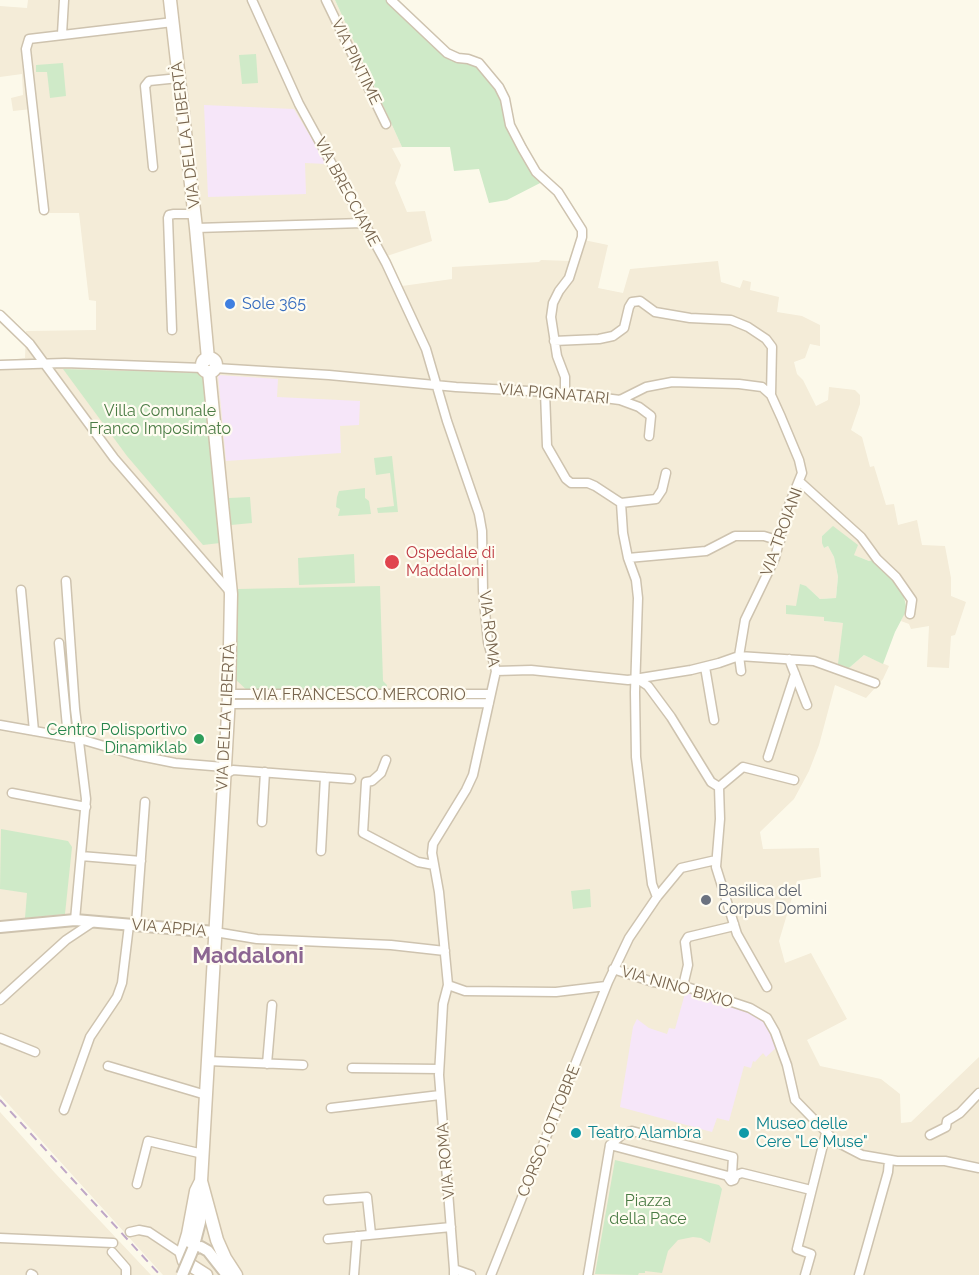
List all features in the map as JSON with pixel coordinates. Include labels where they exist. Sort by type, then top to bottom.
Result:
[{"type":"main road","name":"VIA DELLA LIBERTÀ","points":[[170,0],[195,214],[231,594],[228,699],[201,1181]]},
{"type":"main road","points":[[201,1181],[196,1191],[188,1234],[188,1251],[184,1261],[206,1275]]},
{"type":"main road","points":[[201,1181],[217,1240],[236,1275]]},
{"type":"street","points":[[62,34],[64,0]]},
{"type":"street","name":"VIA BRECCIAME","points":[[252,0],[299,104],[406,304],[426,349],[438,385]]},
{"type":"street","name":"VIA PINTIME","points":[[326,0],[386,124]]},
{"type":"street","points":[[391,0],[447,53],[479,63],[499,87],[505,99],[510,125],[522,148],[536,172],[558,192],[582,230],[582,237],[569,278],[553,303],[551,317],[557,356],[565,377],[566,393]]},
{"type":"street","points":[[44,210],[26,49],[29,39],[172,22]]},
{"type":"street","points":[[153,167],[145,86],[149,81],[179,78]]},
{"type":"street","points":[[172,330],[168,218],[169,215],[174,214],[195,214]]},
{"type":"street","points":[[196,228],[363,223]]},
{"type":"street","points":[[554,341],[599,339],[613,336],[624,328],[632,302],[640,302],[655,312],[690,318],[730,320],[748,327],[766,339],[772,347],[771,395]]},
{"type":"street","points":[[0,315],[30,344],[114,458],[231,594]]},
{"type":"street","name":"VIA PIGNATARI","points":[[0,365],[45,363],[209,367],[566,393],[620,400],[646,387],[672,381],[754,385],[771,395]]},
{"type":"street","name":"VIA ROMA","points":[[438,385],[447,420],[479,514],[482,531],[483,591],[488,642],[496,671],[473,775],[433,844],[432,853],[439,892],[448,986],[443,1004],[439,1069],[454,1272]]},
{"type":"street","points":[[545,392],[547,446],[566,479],[571,483],[588,483],[596,486],[621,503],[656,499],[662,490],[666,473]]},
{"type":"street","name":"VIA TROIANI","points":[[741,670],[739,656],[745,621],[776,558],[787,510],[802,473],[799,460],[771,395]]},
{"type":"street","points":[[620,400],[639,407],[651,416],[649,436]]},
{"type":"street","points":[[800,482],[861,537],[896,577],[912,600],[910,614]]},
{"type":"street","points":[[621,503],[623,533],[628,558],[636,580],[639,605],[635,677],[636,757],[652,884],[657,897]]},
{"type":"street","points":[[628,558],[706,550],[735,536],[764,536],[780,541]]},
{"type":"street","points":[[66,581],[75,710],[85,776],[86,807],[75,920]]},
{"type":"street","points":[[21,590],[34,731]]},
{"type":"street","points":[[59,643],[68,737]]},
{"type":"street","points":[[496,671],[531,670],[628,680],[705,667],[739,656],[814,661],[875,683]]},
{"type":"street","points":[[789,659],[807,705]]},
{"type":"street","points":[[705,667],[714,720]]},
{"type":"street","points":[[768,757],[795,674]]},
{"type":"street","points":[[635,677],[648,686],[671,717],[711,782],[719,788]]},
{"type":"street","name":"VIA FRANCESCO MERCORIO","points":[[228,699],[490,698]]},
{"type":"street","points":[[0,725],[68,737],[135,755],[224,771],[351,779]]},
{"type":"street","points":[[386,760],[381,773],[372,781],[366,782],[363,833],[418,862],[434,865]]},
{"type":"street","points":[[719,788],[743,767],[794,780]]},
{"type":"street","points":[[262,822],[265,772]]},
{"type":"street","points":[[321,851],[325,777]]},
{"type":"street","points":[[719,788],[720,819],[716,867],[737,934],[767,987]]},
{"type":"street","points":[[12,793],[86,807]]},
{"type":"street","points":[[64,1110],[90,1037],[117,997],[122,983],[141,861],[145,802]]},
{"type":"street","points":[[81,856],[141,861]]},
{"type":"street","name":"CORSO I OTTOBRE","points":[[491,1275],[606,986],[629,938],[657,897],[681,868],[716,860]]},
{"type":"street","name":"VIA APPIA","points":[[0,927],[75,920],[215,932],[256,939],[391,945],[445,951]]},
{"type":"street","points":[[0,1000],[66,940],[93,922]]},
{"type":"street","points":[[683,986],[688,965],[685,942],[688,938],[734,924]]},
{"type":"street","name":"VIA NINO BIXIO","points":[[613,969],[653,982],[683,986],[750,1008],[767,1018],[775,1032],[787,1065],[795,1100],[835,1141],[862,1155],[889,1160],[945,1161],[979,1168]]},
{"type":"street","points":[[448,986],[465,990],[556,992],[606,986]]},
{"type":"street","points":[[267,1064],[272,1005]]},
{"type":"street","points":[[0,1038],[35,1052]]},
{"type":"street","points":[[208,1061],[303,1065]]},
{"type":"street","points":[[108,1066],[206,1095]]},
{"type":"street","points":[[352,1068],[439,1069]]},
{"type":"street","points":[[930,1135],[946,1127],[947,1121],[960,1113],[979,1093]]},
{"type":"street","points":[[332,1108],[440,1095]]},
{"type":"street","points":[[588,1275],[610,1145],[623,1134],[632,1131],[733,1157],[732,1176]]},
{"type":"street","points":[[806,1275],[811,1254],[797,1249],[826,1133]]},
{"type":"street","points":[[136,1184],[148,1141],[203,1154]]},
{"type":"street","points":[[610,1145],[732,1176],[742,1173],[811,1190]]},
{"type":"street","points":[[860,1275],[880,1204],[889,1160]]},
{"type":"street","points":[[328,1200],[367,1197],[371,1234]]},
{"type":"street","points":[[328,1239],[451,1227]]},
{"type":"street","points":[[130,1232],[139,1230],[149,1232],[188,1251],[201,1247],[208,1251],[227,1275]]},
{"type":"street","points":[[354,1275],[357,1236]]},
{"type":"street","points":[[0,1238],[113,1247],[126,1268],[126,1275]]},
{"type":"street","points":[[182,1275],[188,1251]]},
{"type":"street","points":[[454,1272],[471,1275]]},
{"type":"shaded area","name":"Maddaloni","points":[[28,0],[335,0],[402,147],[392,148],[401,165],[395,183],[407,212],[425,211],[432,241],[387,256],[402,286],[452,279],[452,267],[539,262],[541,260],[571,261],[579,239],[608,245],[598,288],[623,293],[630,269],[718,261],[721,282],[740,288],[743,280],[751,282],[750,290],[779,297],[777,312],[802,316],[820,325],[820,346],[810,344],[805,358],[794,362],[797,374],[803,380],[816,406],[828,400],[829,387],[855,390],[860,395],[860,404],[851,430],[862,437],[870,467],[874,466],[886,505],[894,504],[898,525],[917,520],[922,545],[945,546],[951,578],[951,596],[966,602],[955,635],[951,636],[949,668],[927,667],[929,626],[911,629],[909,624],[901,621],[906,606],[905,598],[869,561],[854,555],[833,527],[822,536],[824,548],[828,546],[834,557],[838,577],[836,598],[820,599],[806,586],[824,617],[824,621],[843,623],[849,668],[864,655],[889,666],[883,679],[866,698],[835,685],[819,745],[809,771],[794,799],[760,832],[763,849],[819,848],[821,877],[797,881],[779,941],[785,963],[811,953],[847,1019],[807,1040],[820,1066],[881,1079],[900,1094],[901,1123],[911,1122],[979,1057],[979,1275],[163,1275],[0,1095],[0,361],[25,358],[26,331],[96,330],[96,301],[89,300],[79,213],[43,213],[32,109],[13,111],[11,98],[23,95],[22,74],[0,77],[0,6],[27,8]]},
{"type":"shaded area","points":[[204,105],[294,109],[327,164],[305,163],[306,194],[208,197]]},
{"type":"shaded area","points":[[218,375],[278,379],[277,397],[360,401],[359,425],[340,426],[341,453],[226,461]]},
{"type":"shaded area","points":[[686,990],[766,1020],[777,1047],[766,1057],[763,1053],[755,1062],[753,1061],[751,1068],[744,1066],[729,1121],[717,1118],[712,1132],[620,1107],[633,1027],[637,1019],[649,1028],[667,1034],[669,1028],[675,1029]]},
{"type":"shaded area","points":[[0,1112],[55,1173],[151,1275],[0,1275]]},
{"type":"green space","points":[[335,0],[387,0],[446,56],[476,64],[501,96],[510,132],[544,181],[507,200],[489,203],[479,169],[454,171],[450,147],[402,147]]},
{"type":"green space","points":[[256,54],[258,83],[242,84],[239,55]]},
{"type":"green space","points":[[63,63],[66,96],[50,98],[47,72],[36,72],[36,65]]},
{"type":"green space","name":"Villa Comunale Franco Imposimato","points":[[63,369],[204,373],[220,543],[203,545],[127,456]]},
{"type":"green space","points":[[392,456],[398,512],[378,513],[377,508],[394,506],[390,473],[376,475],[374,458]]},
{"type":"green space","points":[[365,488],[365,498],[369,501],[371,514],[338,516],[340,509],[336,507],[339,491]]},
{"type":"green space","points":[[250,497],[252,523],[231,525],[229,498]]},
{"type":"green space","points":[[833,526],[858,545],[854,555],[869,561],[874,560],[897,583],[903,593],[905,613],[883,664],[864,655],[849,668],[838,664],[843,623],[824,621],[824,617],[786,614],[786,605],[796,606],[800,584],[806,586],[820,599],[836,598],[838,577],[834,557],[828,546],[824,548],[822,543],[822,536]]},
{"type":"green space","points":[[354,554],[355,583],[299,585],[298,558]]},
{"type":"green space","points":[[380,586],[383,681],[387,685],[387,691],[249,692],[234,678],[238,589]]},
{"type":"green space","points":[[1,829],[68,841],[72,847],[65,914],[25,918],[27,893],[0,889]]},
{"type":"green space","points":[[590,889],[591,907],[573,909],[571,891]]},
{"type":"green space","name":"Piazza della Pace","points":[[615,1160],[719,1185],[722,1189],[710,1243],[693,1237],[678,1240],[668,1251],[662,1273],[645,1271],[638,1275],[595,1274]]},
{"type":"railway","points":[[0,1100],[160,1275]]},
{"type":"place","name":"Sole 365","points":[[230,304]]},
{"type":"place","name":"Ospedale di Maddaloni","points":[[392,562]]},
{"type":"place","name":"Centro Polisportivo Dinamiklab","points":[[199,739]]},
{"type":"place","name":"Basilica del Corpus Domini","points":[[706,900]]},
{"type":"place","name":"Teatro Alambra","points":[[576,1133]]},
{"type":"place","name":"Museo delle Cere \"Le Muse\"","points":[[744,1133]]},
{"type":"district","name":"Maddaloni","points":[[248,956]]}]
